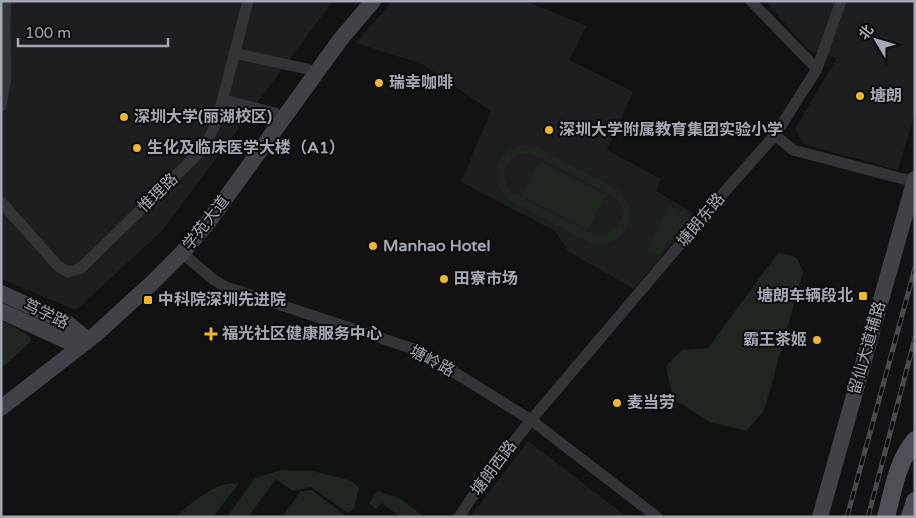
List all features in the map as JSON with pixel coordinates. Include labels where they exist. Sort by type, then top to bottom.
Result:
[{"type":"main road","name":"学苑大道","points":[[1,395],[80,341],[180,239],[358,1]]},
{"type":"main road","name":"学苑大道","points":[[1,408],[80,341],[146,289],[182,253],[209,220],[340,40],[373,1]]},
{"type":"main road","name":"留仙大道辅路","points":[[820,517],[914,181]]},
{"type":"main road","name":"留仙大道辅路","points":[[829,517],[915,210]]},
{"type":"main road","name":"笃学路","points":[[1,293],[62,320],[80,341]]},
{"type":"main road","name":"笃学路","points":[[1,311],[80,341]]},
{"type":"main road","points":[[886,517],[898,472],[915,440]]},
{"type":"main road","points":[[910,517],[915,501]]},
{"type":"street","points":[[1,106],[6,77],[6,1]]},
{"type":"street","name":"惟理路","points":[[1,202],[58,266],[68,272],[81,268],[196,156],[208,140],[224,100],[248,1]]},
{"type":"street","points":[[751,1],[817,69]]},
{"type":"street","name":"塘朗东路","points":[[531,420],[775,135],[817,69],[842,1]]},
{"type":"street","points":[[234,53],[307,69]]},
{"type":"street","points":[[224,100],[275,113]]},
{"type":"street","points":[[775,135],[793,150],[914,181]]},
{"type":"street","name":"塘岭路","points":[[182,253],[214,280],[226,287],[420,351],[531,420],[657,517]]},
{"type":"street","name":"塘朗西路","points":[[459,517],[480,485],[531,420]]},
{"type":"shaded area","name":"深圳大学(丽湖校区)","points":[[1,1],[333,1],[161,232],[76,310],[1,279]]},
{"type":"shaded area","name":"深圳大学附属教育集团实验小学","points":[[392,1],[526,1],[586,26],[569,60],[633,92],[607,150],[661,179],[656,191],[696,215],[634,289],[569,252],[555,231],[461,182],[491,111],[422,64],[356,43]]},
{"type":"shaded area","points":[[766,1],[915,1],[915,111],[898,170],[803,144],[795,129],[837,58],[808,50]]},
{"type":"shaded area","points":[[522,145],[534,146],[618,190],[626,200],[629,210],[629,220],[626,229],[620,236],[611,241],[600,244],[588,242],[509,200],[502,193],[496,177],[500,161],[512,149]],"holes":[[[528,153],[613,196],[622,210],[620,223],[615,229],[609,233],[593,234],[513,193],[508,187],[504,174],[509,162],[520,155]]]},
{"type":"shaded area","points":[[540,161],[606,195],[587,230],[521,196]]},
{"type":"shaded area","points":[[668,206],[692,215],[660,254],[646,253]]},
{"type":"shaded area","points":[[778,253],[795,257],[803,272],[764,411],[746,431],[710,422],[673,399],[666,366],[682,350],[708,348]]},
{"type":"shaded area","points":[[1,321],[31,337],[30,342],[1,369]]},
{"type":"shaded area","points":[[528,441],[627,517],[470,517]]},
{"type":"shaded area","points":[[282,470],[313,471],[352,481],[359,488],[354,509],[348,513],[311,487],[293,491],[276,479],[248,517],[227,517],[255,478]]},
{"type":"shaded area","points":[[239,483],[213,517],[176,517],[186,507],[214,489],[227,484]]},
{"type":"shaded area","points":[[312,490],[347,517],[282,517],[301,491]]},
{"type":"shaded area","points":[[378,491],[401,499],[424,517],[407,517],[404,515],[400,517],[382,503],[376,509],[369,503]]},
{"type":"railway","points":[[847,517],[915,268]]},
{"type":"railway","points":[[868,517],[915,338]]},
{"type":"place","name":"瑞幸咖啡","points":[[379,83]]},
{"type":"place","name":"塘朗","points":[[860,96]]},
{"type":"place","name":"深圳大学(丽湖校区)","points":[[124,117]]},
{"type":"place","name":"深圳大学附属教育集团实验小学","points":[[549,130]]},
{"type":"place","name":"生化及临床医学大楼（A1）","points":[[137,148]]},
{"type":"place","name":"Manhao Hotel","points":[[373,246]]},
{"type":"place","name":"田寮市场","points":[[444,279]]},
{"type":"place","name":"塘朗车辆段北","points":[[863,296]]},
{"type":"place","name":"中科院深圳先进院","points":[[148,300]]},
{"type":"place","name":"福光社区健康服务中心","points":[[211,334]]},
{"type":"place","name":"霸王茶姬","points":[[817,340]]},
{"type":"place","name":"麦当劳","points":[[617,403]]}]
